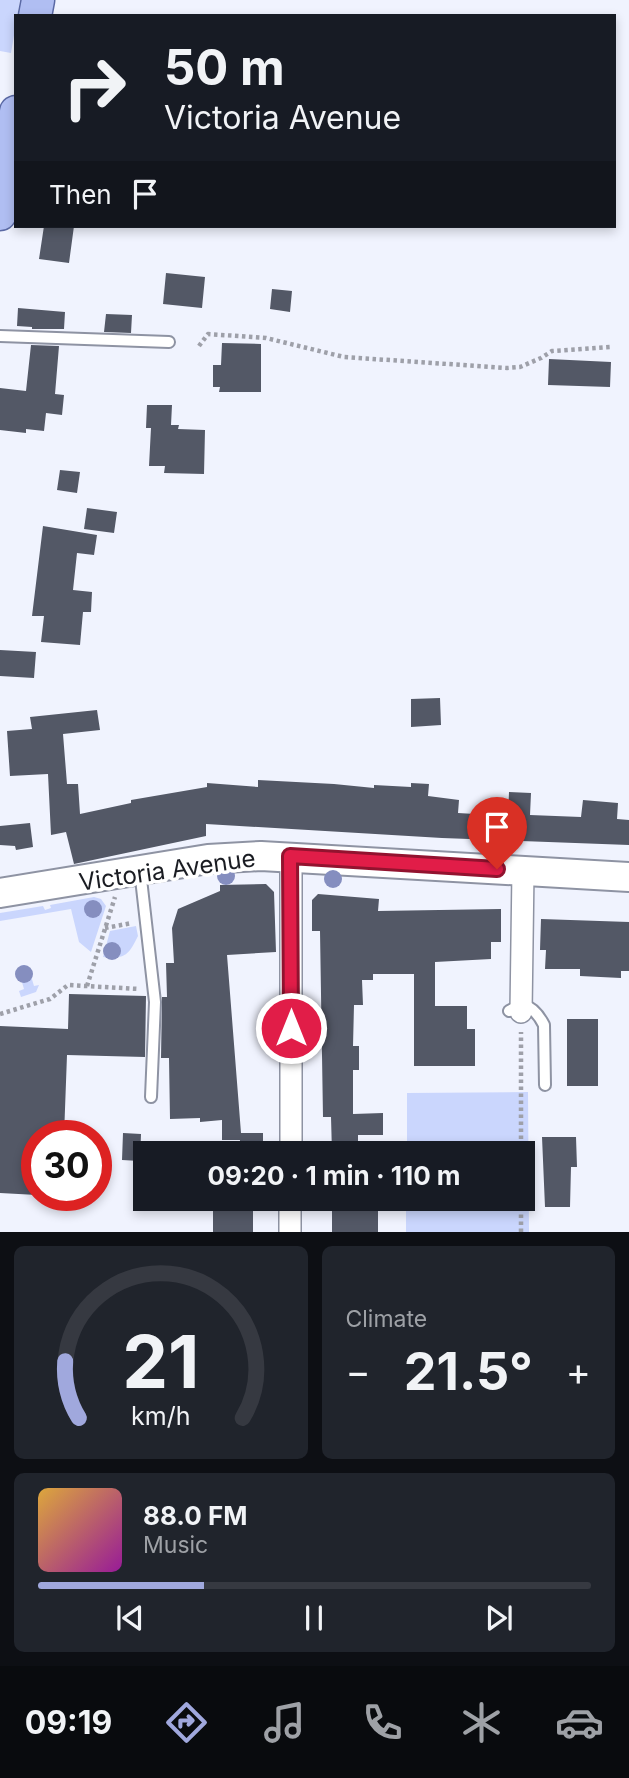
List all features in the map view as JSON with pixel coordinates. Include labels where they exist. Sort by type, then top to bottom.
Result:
[{"type":"main road","points":[[1,197],[14,123]]},
{"type":"street","name":"Victoria Avenue","points":[[0,893],[208,859],[290,856],[629,877]]},
{"type":"street","points":[[290,856],[290,1141]]},
{"type":"street","points":[[517,1009],[523,871]]},
{"type":"street","points":[[290,1211],[290,1232]]},
{"type":"lane","points":[[0,336],[169,342]]},
{"type":"lane","points":[[131,871],[147,921],[154,990],[151,1097]]},
{"type":"lane","points":[[517,1009],[528,1006],[540,1017],[544,1026],[544,1085]]},
{"type":"path","points":[[200,346],[208,334],[253,337],[344,357],[508,368],[520,367],[552,351],[611,347]]},
{"type":"path","points":[[87,986],[105,928],[131,871]]},
{"type":"path","points":[[105,928],[147,921]]},
{"type":"path","points":[[0,1014],[50,999],[68,985],[154,990]]},
{"type":"path","points":[[517,1009],[521,1141]]},
{"type":"path","points":[[521,1211],[521,1232]]},
{"type":"shaded area","points":[[0,0],[20,0],[18,14],[14,14],[11,53],[0,51]]},
{"type":"shaded area","points":[[94,897],[101,899],[106,906],[91,952],[79,942],[71,909],[0,921],[0,913],[43,906],[45,910],[51,908],[50,905]]},
{"type":"shaded area","points":[[136,926],[138,936],[125,955],[103,957],[110,931]]},
{"type":"shaded area","points":[[22,965],[28,966],[34,986],[39,985],[36,992],[21,997],[19,991],[24,989],[18,969]]},
{"type":"shaded area","points":[[528,1092],[528,1141],[407,1141],[407,1093]]},
{"type":"shaded area","points":[[406,1211],[529,1211],[529,1232],[406,1232]]},
{"type":"building","points":[[44,228],[74,228],[69,263],[39,259]]},
{"type":"building","points":[[166,273],[205,277],[202,308],[163,304]]},
{"type":"building","points":[[272,289],[292,291],[290,312],[270,309]]},
{"type":"building","points":[[18,308],[65,312],[64,329],[17,326]]},
{"type":"building","points":[[106,314],[132,315],[131,333],[104,332]]},
{"type":"building","points":[[222,343],[261,344],[261,392],[219,392],[220,387],[213,387],[213,365],[221,365]]},
{"type":"building","points":[[31,345],[59,346],[55,394],[64,395],[62,415],[46,413],[44,431],[26,429],[26,433],[0,430],[0,388],[26,391]]},
{"type":"building","points":[[549,359],[611,362],[610,387],[548,385]]},
{"type":"building","points":[[147,405],[172,405],[171,425],[179,425],[178,429],[205,430],[204,474],[164,473],[165,466],[149,466],[151,428],[146,428]]},
{"type":"building","points":[[60,470],[80,472],[77,493],[57,490]]},
{"type":"building","points":[[87,508],[117,512],[114,533],[84,529]]},
{"type":"building","points":[[43,526],[97,535],[94,555],[77,553],[73,590],[92,592],[91,612],[83,612],[80,645],[41,642],[44,616],[32,616]]},
{"type":"building","points":[[0,650],[36,652],[34,678],[0,676]]},
{"type":"building","points":[[440,698],[441,725],[411,727],[411,699]]},
{"type":"building","points":[[97,710],[100,730],[63,734],[67,784],[78,784],[80,814],[131,803],[131,800],[207,787],[207,783],[258,787],[258,780],[374,788],[374,785],[411,787],[411,783],[429,784],[428,796],[459,800],[458,813],[508,816],[509,792],[531,793],[530,815],[581,817],[583,800],[618,803],[617,819],[629,820],[629,845],[442,838],[206,824],[206,836],[74,864],[66,832],[51,835],[48,774],[10,776],[7,731],[32,729],[30,717]]},
{"type":"building","points":[[30,823],[33,847],[16,850],[15,846],[0,845],[0,826]]},
{"type":"building","points":[[266,884],[274,892],[276,952],[227,955],[241,1133],[263,1133],[263,1141],[222,1140],[222,1120],[200,1122],[200,1118],[170,1119],[169,1058],[161,1058],[162,997],[167,997],[166,963],[174,963],[172,928],[178,909],[220,891],[220,885]]},
{"type":"building","points":[[318,894],[379,899],[378,911],[501,909],[501,942],[491,942],[491,959],[435,962],[435,1006],[467,1006],[467,1029],[475,1029],[475,1066],[414,1066],[414,974],[373,974],[373,980],[362,980],[363,1005],[354,1005],[353,1046],[359,1046],[359,1070],[353,1070],[353,1114],[383,1113],[383,1135],[358,1135],[358,1141],[332,1141],[331,1117],[323,1117],[320,931],[312,931],[312,900]]},
{"type":"building","points":[[541,919],[629,922],[629,971],[621,971],[621,978],[580,976],[580,969],[545,969],[546,950],[540,950]]},
{"type":"building","points":[[69,994],[146,996],[145,1057],[67,1055],[65,1120],[21,1120],[21,1194],[0,1193],[0,1026],[68,1029]]},
{"type":"building","points":[[567,1019],[598,1019],[598,1086],[567,1086]]},
{"type":"building","points":[[123,1133],[141,1134],[141,1141],[133,1141],[133,1161],[122,1160]]},
{"type":"building","points":[[542,1137],[576,1137],[577,1167],[571,1167],[570,1207],[545,1207]]},
{"type":"building","points":[[213,1211],[253,1211],[253,1232],[213,1232]]},
{"type":"building","points":[[332,1211],[378,1211],[378,1232],[332,1232]]},
{"type":"route","points":[[291,1028],[290,856],[497,869]]}]
